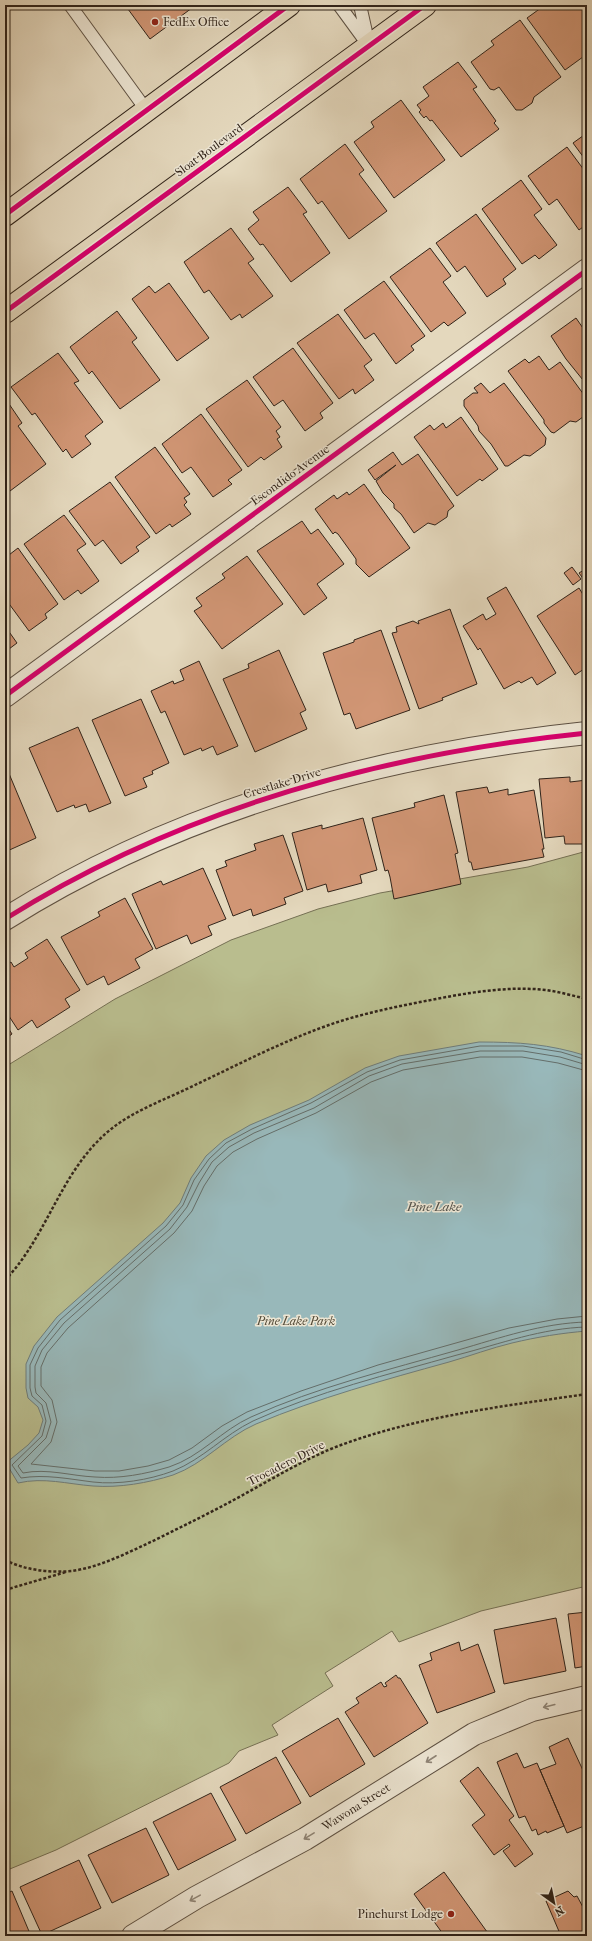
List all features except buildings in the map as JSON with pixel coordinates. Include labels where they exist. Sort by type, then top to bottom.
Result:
[{"type":"main road","points":[[5,215],[289,5]]},
{"type":"main road","name":"Sloat Boulevard","points":[[5,312],[425,5]]},
{"type":"street","name":"Escondido Avenue","points":[[5,696],[587,270]]},
{"type":"street","name":"Crestlake Drive","points":[[5,920],[91,870],[149,842],[209,818],[269,797],[386,765],[501,744],[587,733]]},
{"type":"street","name":"Wawona Street","points":[[143,1934],[197,1897],[310,1835],[474,1734],[532,1710],[587,1697]]},
{"type":"lane","points":[[70,5],[147,111]]},
{"type":"lane","points":[[339,5],[369,46]]},
{"type":"lane","points":[[360,5],[369,46]]},
{"type":"path","points":[[5,1280],[26,1254],[58,1195],[83,1157],[110,1129],[142,1109],[318,1029],[358,1016],[468,992],[503,989],[546,990],[587,999]]},
{"type":"path","points":[[5,1590],[73,1570]]},
{"type":"green space","name":"Pine Lake Park","points":[[587,851],[587,1586],[481,1611],[399,1642],[392,1631],[325,1673],[333,1686],[272,1725],[278,1735],[239,1751],[229,1763],[56,1850],[5,1871],[5,1067],[115,999],[231,940],[318,909],[380,893],[528,867]]},
{"type":"water","name":"Pine Lake","points":[[479,1042],[534,1044],[587,1056],[587,1331],[531,1339],[504,1345],[351,1390],[303,1406],[245,1429],[195,1464],[173,1475],[163,1478],[144,1483],[113,1486],[93,1486],[46,1481],[28,1481],[18,1483],[6,1463],[28,1445],[39,1433],[43,1420],[38,1407],[28,1398],[26,1388],[26,1364],[34,1346],[57,1317],[163,1223],[180,1203],[191,1178],[206,1156],[224,1140],[250,1125],[309,1100],[365,1068],[399,1056]]},
{"type":"cycle path","points":[[5,215],[289,5]]},
{"type":"cycle path","points":[[5,312],[425,5]]},
{"type":"cycle path","points":[[5,696],[587,270]]},
{"type":"cycle path","points":[[5,919],[72,880],[141,846],[212,817],[285,793],[359,772],[434,755],[587,733]]},
{"type":"place","name":"FedEx Office","points":[[155,22]]},
{"type":"place","name":"Pinehurst Lodge","points":[[451,1914]]}]
